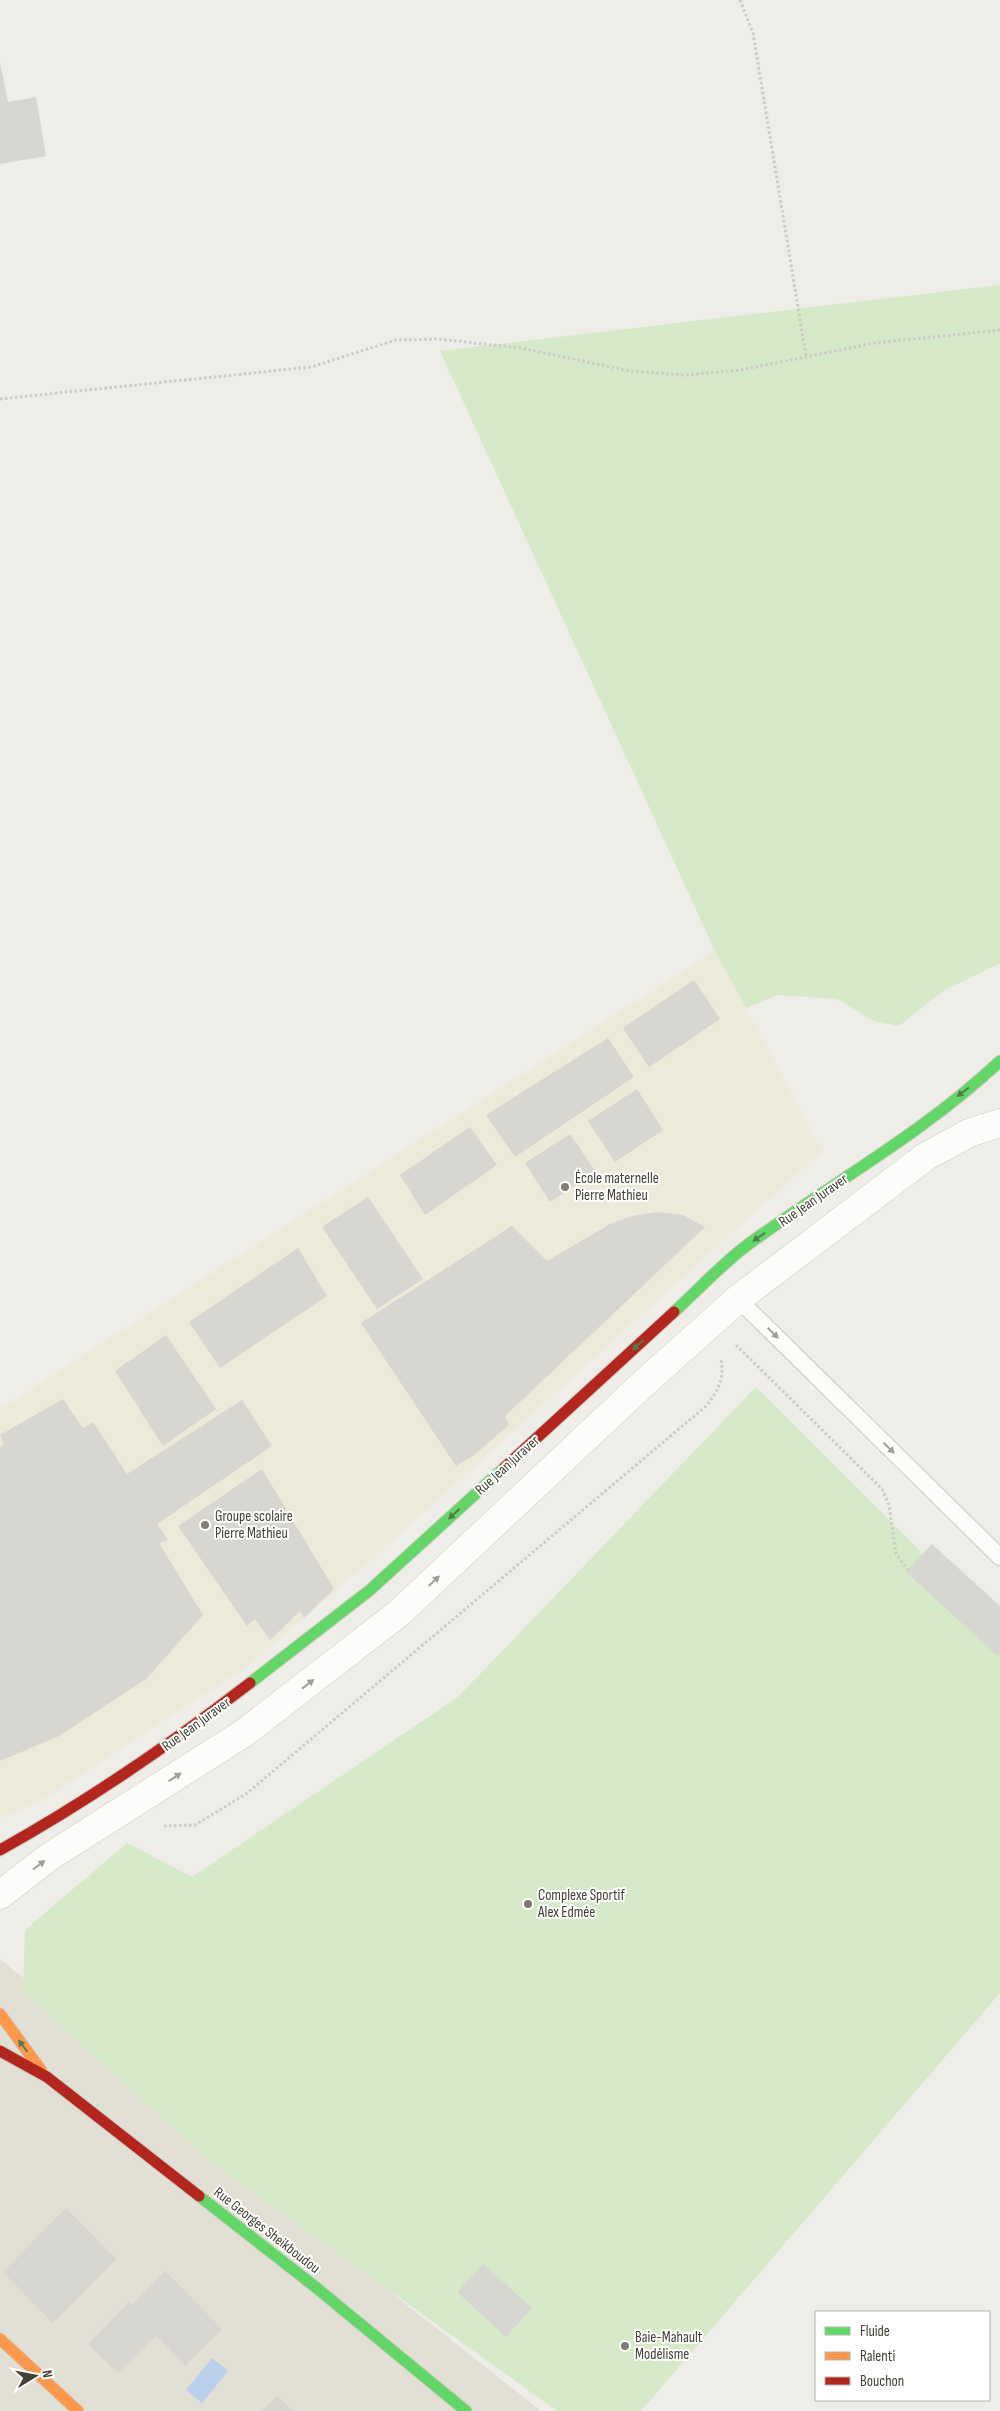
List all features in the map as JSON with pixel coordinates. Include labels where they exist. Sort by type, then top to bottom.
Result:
[{"type":"street","name":"Rue Jean Juraver","points":[[0,1850],[47,1824],[184,1734],[370,1590],[745,1247],[908,1134],[983,1077],[1000,1060]]},
{"type":"street","name":"Rue Jean Juraver","points":[[0,1895],[50,1857],[244,1733],[400,1613],[644,1383],[738,1299],[925,1157],[969,1133],[1000,1122]]},
{"type":"street","name":"Rue Georges Sheikboudou","points":[[0,2014],[47,2077]]},
{"type":"street","name":"Rue Georges Sheikboudou","points":[[0,2051],[47,2077],[313,2285],[466,2411]]},
{"type":"street","points":[[0,2339],[78,2411]]},
{"type":"lane","points":[[738,1299],[1000,1557]]},
{"type":"path","points":[[740,0],[753,33],[806,356]]},
{"type":"path","points":[[0,398],[311,367],[396,340],[438,339],[521,348],[630,371],[685,375],[742,370],[875,343],[972,331],[1000,330]]},
{"type":"path","points":[[713,1322],[882,1489],[889,1505],[896,1554],[908,1570]]},
{"type":"shaded area","points":[[715,951],[822,1151],[371,1560],[246,1667],[40,1801],[0,1818],[0,1409]]},
{"type":"shaded area","points":[[0,1959],[26,1980],[177,2123],[541,2411],[0,2411]]},
{"type":"green space","points":[[1000,285],[1000,963],[941,992],[899,1026],[874,1021],[837,999],[777,995],[746,1008],[715,951],[440,351]]},
{"type":"green space","name":"Complexe Sportif Alex Edmée","points":[[756,1387],[1000,1631],[1000,1993],[641,2411],[557,2411],[211,2162],[23,1992],[25,1930],[127,1843],[192,1877],[458,1697]]},
{"type":"water","points":[[212,2358],[228,2371],[202,2403],[186,2390]]},
{"type":"building","points":[[0,62],[8,102],[36,97],[46,156],[0,164]]},
{"type":"building","points":[[694,980],[720,1019],[649,1067],[623,1028]]},
{"type":"building","points":[[608,1038],[634,1077],[515,1157],[486,1115]]},
{"type":"building","points":[[637,1089],[663,1130],[615,1162],[588,1121]]},
{"type":"building","points":[[470,1127],[497,1165],[425,1215],[400,1175]]},
{"type":"building","points":[[570,1134],[596,1172],[550,1202],[525,1163]]},
{"type":"building","points":[[368,1197],[423,1279],[377,1309],[322,1227]]},
{"type":"building","points":[[658,1212],[683,1215],[705,1227],[505,1416],[509,1425],[473,1456],[456,1466],[361,1323],[512,1226],[547,1261],[610,1224],[632,1216]]},
{"type":"building","points":[[298,1248],[327,1296],[220,1368],[189,1322]]},
{"type":"building","points":[[166,1335],[216,1409],[163,1446],[115,1371]]},
{"type":"building","points":[[63,1399],[83,1428],[93,1422],[127,1474],[242,1400],[272,1446],[157,1524],[168,1540],[159,1543],[203,1615],[146,1679],[59,1736],[0,1761],[0,1447],[4,1444],[0,1435]]},
{"type":"building","points":[[262,1469],[334,1589],[304,1618],[300,1611],[270,1640],[255,1619],[247,1626],[178,1526]]},
{"type":"building","points":[[932,1544],[1000,1606],[1000,1654],[998,1656],[906,1572]]},
{"type":"building","points":[[66,2208],[116,2259],[53,2323],[3,2272]]},
{"type":"building","points":[[483,2264],[532,2308],[506,2337],[457,2292]]},
{"type":"building","points":[[165,2271],[222,2329],[185,2366],[156,2336],[118,2373],[88,2344],[129,2302],[132,2304]]},
{"type":"building","points":[[277,2396],[293,2411],[262,2411]]},
{"type":"traffic: fast","points":[[674,1312],[746,1246],[940,1112],[1000,1061]]},
{"type":"traffic: fast","points":[[250,1683],[370,1590],[504,1468]]},
{"type":"traffic: fast","points":[[199,2196],[313,2285],[466,2411]]},
{"type":"traffic: slow","points":[[0,2014],[41,2070]]},
{"type":"traffic: slow","points":[[0,2339],[78,2411]]},
{"type":"traffic: jam","points":[[504,1468],[674,1312]]},
{"type":"traffic: jam","points":[[0,1850],[65,1812],[128,1771],[250,1683]]},
{"type":"traffic: jam","points":[[0,2051],[47,2077],[199,2196]]},
{"type":"place","name":"École maternelle Pierre Mathieu","points":[[565,1187]]},
{"type":"place","name":"Groupe scolaire Pierre Mathieu","points":[[205,1525]]},
{"type":"place","name":"Complexe Sportif Alex Edmée","points":[[528,1904]]},
{"type":"place","name":"Baie-Mahault Modélisme","points":[[625,2346]]}]
